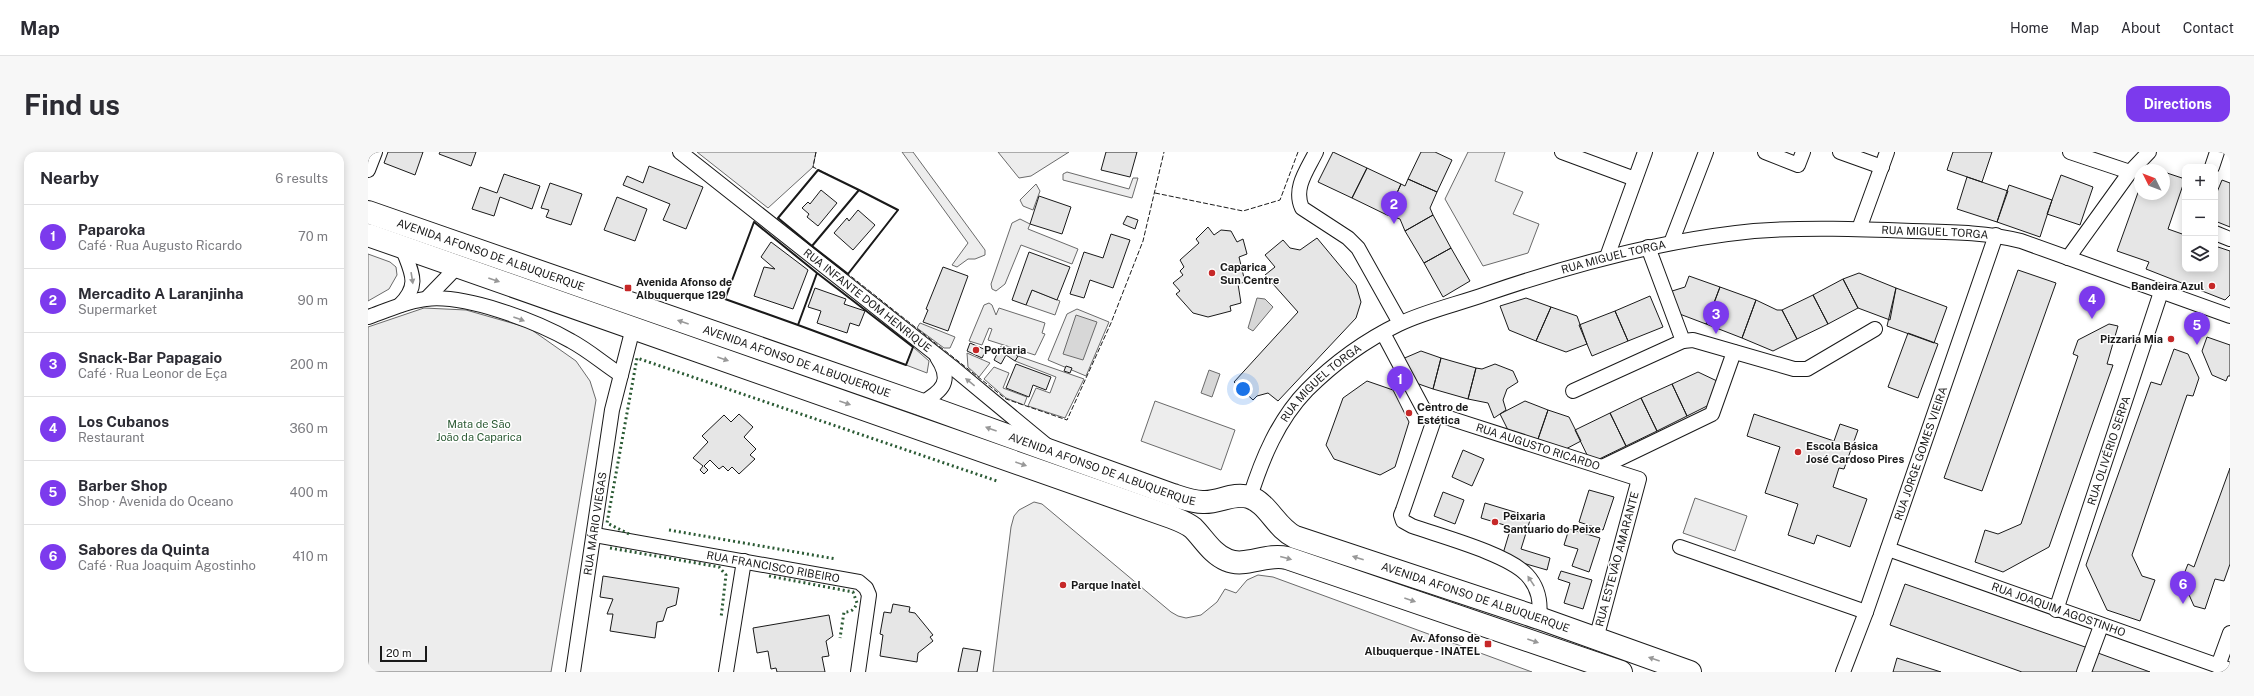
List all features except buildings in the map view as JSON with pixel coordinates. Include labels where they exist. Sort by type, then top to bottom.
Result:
[{"type":"main road","name":"AVENIDA AFONSO DE ALBUQUERQUE","points":[[368,212],[920,404],[1190,500],[1203,502],[1238,496],[1250,497],[1260,503],[1280,528],[1295,537],[1539,618],[1596,640],[1690,672]]},
{"type":"main road","name":"AVENIDA AFONSO DE ALBUQUERQUE","points":[[368,235],[1172,517],[1193,528],[1212,549],[1227,560],[1238,562],[1270,556],[1292,560],[1621,672]]},
{"type":"main road","points":[[1212,549],[1205,531],[1206,521],[1210,511],[1217,504],[1227,498]]},
{"type":"main road","points":[[1248,561],[1262,553],[1270,542],[1272,522],[1267,512]]},
{"type":"street","points":[[368,170],[375,152]]},
{"type":"street","name":"RUA INFANTE DOM HENRIQUE","points":[[680,152],[936,354],[1054,451]]},
{"type":"street","points":[[1316,152],[1299,191],[1299,201],[1302,208],[1348,238],[1358,248],[1400,323]]},
{"type":"street","points":[[1562,152],[1635,179]]},
{"type":"street","points":[[1607,257],[1645,152]]},
{"type":"street","points":[[1672,243],[1706,152]]},
{"type":"street","points":[[1765,152],[1798,165],[1803,152]]},
{"type":"street","points":[[1840,152],[1882,167]]},
{"type":"street","points":[[1859,229],[1887,152]]},
{"type":"street","points":[[2070,152],[2097,156],[2130,172]]},
{"type":"street","points":[[2068,258],[2130,172],[2148,152]]},
{"type":"street","points":[[2213,164],[2217,152]]},
{"type":"street","name":"RUA MIGUEL TORGA","points":[[1250,497],[1266,451],[1297,402],[1323,376],[1367,342],[1400,323],[1521,282],[1607,257],[1648,247],[1755,231],[1859,229],[1996,235],[2021,241],[2230,316]]},
{"type":"street","points":[[2218,234],[2230,239]]},
{"type":"street","name":"RUA JORGE GOMES VIEIRA","points":[[1843,672],[1866,612],[1996,235]]},
{"type":"street","points":[[400,306],[409,296],[414,281],[402,247]]},
{"type":"street","points":[[1648,247],[1683,341]]},
{"type":"street","points":[[428,298],[457,267]]},
{"type":"street","name":"RUA OLIVÉRIO SERPA","points":[[2056,610],[2161,292]]},
{"type":"street","points":[[368,317],[428,298],[454,298],[473,302],[539,326],[571,341],[621,375]]},
{"type":"street","name":"RUA MÁRIO VIEGAS","points":[[573,672],[595,535],[612,410],[633,328]]},
{"type":"street","points":[[1573,391],[1683,341],[1693,340],[1794,369],[1807,369],[1875,329]]},
{"type":"street","name":"RUA AUGUSTO RICARDO","points":[[1383,333],[1424,410],[1639,479]]},
{"type":"street","points":[[1602,467],[1712,414],[1734,352]]},
{"type":"street","points":[[920,404],[934,396],[945,382],[945,368],[936,354]]},
{"type":"street","points":[[1436,414],[1401,515],[1403,521],[1412,526],[1503,559],[1518,568],[1528,576],[1535,587],[1540,599],[1539,618]]},
{"type":"street","name":"RUA ESTEVÃO AMARANTE","points":[[1596,640],[1639,479]]},
{"type":"street","name":"RUA FRANCISCO RIBEIRO","points":[[595,535],[860,582],[866,588],[868,595],[868,606],[858,672]]},
{"type":"street","points":[[1680,547],[1866,612]]},
{"type":"street","name":"RUA JOAQUIM AGOSTINHO","points":[[1888,549],[2101,626],[2224,668]]},
{"type":"street","points":[[726,672],[744,561]]},
{"type":"street","points":[[2084,672],[2101,626]]},
{"type":"street","points":[[2224,668],[2230,633]]},
{"type":"shaded area","points":[[697,152],[816,152],[813,167],[768,208]]},
{"type":"shaded area","points":[[902,152],[913,152],[985,250],[985,255],[975,259],[968,259],[957,267],[952,265],[968,243]]},
{"type":"shaded area","points":[[998,152],[1069,152],[1031,176],[1019,178]]},
{"type":"shaded area","points":[[1468,152],[1505,152],[1495,181],[1523,192],[1513,214],[1539,224],[1528,253],[1483,266],[1445,199]]},
{"type":"shaded area","points":[[1067,172],[1129,189],[1133,178],[1138,178],[1132,198],[1063,180],[1063,174]]},
{"type":"shaded area","points":[[1036,184],[1040,191],[1033,210],[1023,206],[1020,200]]},
{"type":"shaded area","points":[[1020,219],[1030,224],[1028,229],[1078,249],[1072,264],[1021,245],[1005,284],[996,291],[992,289],[991,284],[1012,223]]},
{"type":"shaded area","points":[[368,254],[390,262],[396,267],[397,275],[389,289],[368,301]]},
{"type":"shaded area","points":[[1032,290],[1060,301],[1055,315],[1026,305]]},
{"type":"shaded area","points":[[1257,298],[1265,299],[1273,307],[1253,331],[1248,328]]},
{"type":"shaded area","points":[[989,303],[992,305],[996,315],[999,308],[1045,323],[1042,333],[1045,334],[1035,355],[988,340],[992,329],[989,328],[982,345],[969,341],[984,305]]},
{"type":"shaded area","name":"Mata de São João da Caparica","points":[[424,308],[466,310],[529,328],[576,361],[590,381],[596,400],[551,672],[368,672],[368,327]]},
{"type":"shaded area","points":[[1077,309],[1109,322],[1086,376],[1048,360],[1067,314]]},
{"type":"shaded area","points":[[1076,315],[1097,322],[1083,360],[1063,354]]},
{"type":"shaded area","points":[[920,323],[955,337],[950,348],[944,348],[917,328]]},
{"type":"shaded area","points":[[913,347],[929,361],[927,373],[906,365]]},
{"type":"shaded area","points":[[967,353],[990,363],[979,377],[968,367]]},
{"type":"shaded area","points":[[1018,356],[1084,379],[1065,418],[1028,406],[1036,388],[1050,393],[1056,377],[1015,361]]},
{"type":"shaded area","points":[[994,367],[1009,373],[1003,388],[1027,397],[1024,405],[1006,398],[984,379]]},
{"type":"shaded area","points":[[1209,370],[1220,374],[1212,397],[1201,393]]},
{"type":"shaded area","points":[[1155,401],[1235,430],[1221,470],[1141,441]]},
{"type":"shaded area","points":[[1695,498],[1747,516],[1735,551],[1683,533]]},
{"type":"shaded area","points":[[1034,502],[1042,504],[1171,612],[1178,616],[1186,618],[1201,615],[1217,602],[1225,589],[1236,593],[1247,580],[1258,575],[1273,577],[1532,672],[993,672],[1011,527],[1014,516],[1019,510]]},
{"type":"hedge","points":[[629,534],[607,523],[637,358],[997,481]]},
{"type":"hedge","points":[[669,530],[836,559]]},
{"type":"hedge","points":[[610,548],[719,567],[726,575],[721,618]]},
{"type":"hedge","points":[[769,576],[853,592],[857,603],[852,610],[849,612],[844,612],[840,638]]},
{"type":"fence","points":[[816,152],[813,167],[898,210],[848,274],[1006,399],[1067,420],[1111,323],[1143,241],[1164,152]]},
{"type":"fence","points":[[1155,193],[1243,211],[1280,200],[1298,152]]},
{"type":"wall","points":[[818,170],[859,190],[812,246],[778,218],[818,170]]},
{"type":"wall","points":[[859,190],[898,210],[848,274],[812,246],[859,190]]},
{"type":"wall","points":[[754,222],[817,273],[798,325],[725,299],[754,222]]},
{"type":"wall","points":[[817,273],[913,347],[906,365],[798,325],[817,273]]},
{"type":"place","name":"Mercadito A Laranjinha","points":[[1394,224]]},
{"type":"place","name":"Caparica Sun Centre","points":[[1212,273]]},
{"type":"place","name":"Bandeira Azul","points":[[2212,286]]},
{"type":"place","name":"Avenida Afonso de Albuquerque 129","points":[[628,288]]},
{"type":"place","name":"Los Cubanos","points":[[2092,319]]},
{"type":"place","name":"Snack-Bar Papagaio","points":[[1716,334]]},
{"type":"place","name":"Pizzaria Mia","points":[[2171,339]]},
{"type":"place","name":"Barber Shop","points":[[2197,345]]},
{"type":"place","name":"Portaria","points":[[976,350]]},
{"type":"place","name":"Paparoka","points":[[1400,399]]},
{"type":"place","name":"Centro de Estética","points":[[1409,413]]},
{"type":"place","name":"Escola Básica José Cardoso Pires","points":[[1798,452]]},
{"type":"place","name":"Peixaria Santuario do Peixe","points":[[1495,522]]},
{"type":"place","name":"Parque Inatel","points":[[1063,585]]},
{"type":"place","name":"Sabores da Quinta","points":[[2183,604]]},
{"type":"place","name":"Av. Afonso de Albuquerque - INATEL","points":[[1488,644]]}]
